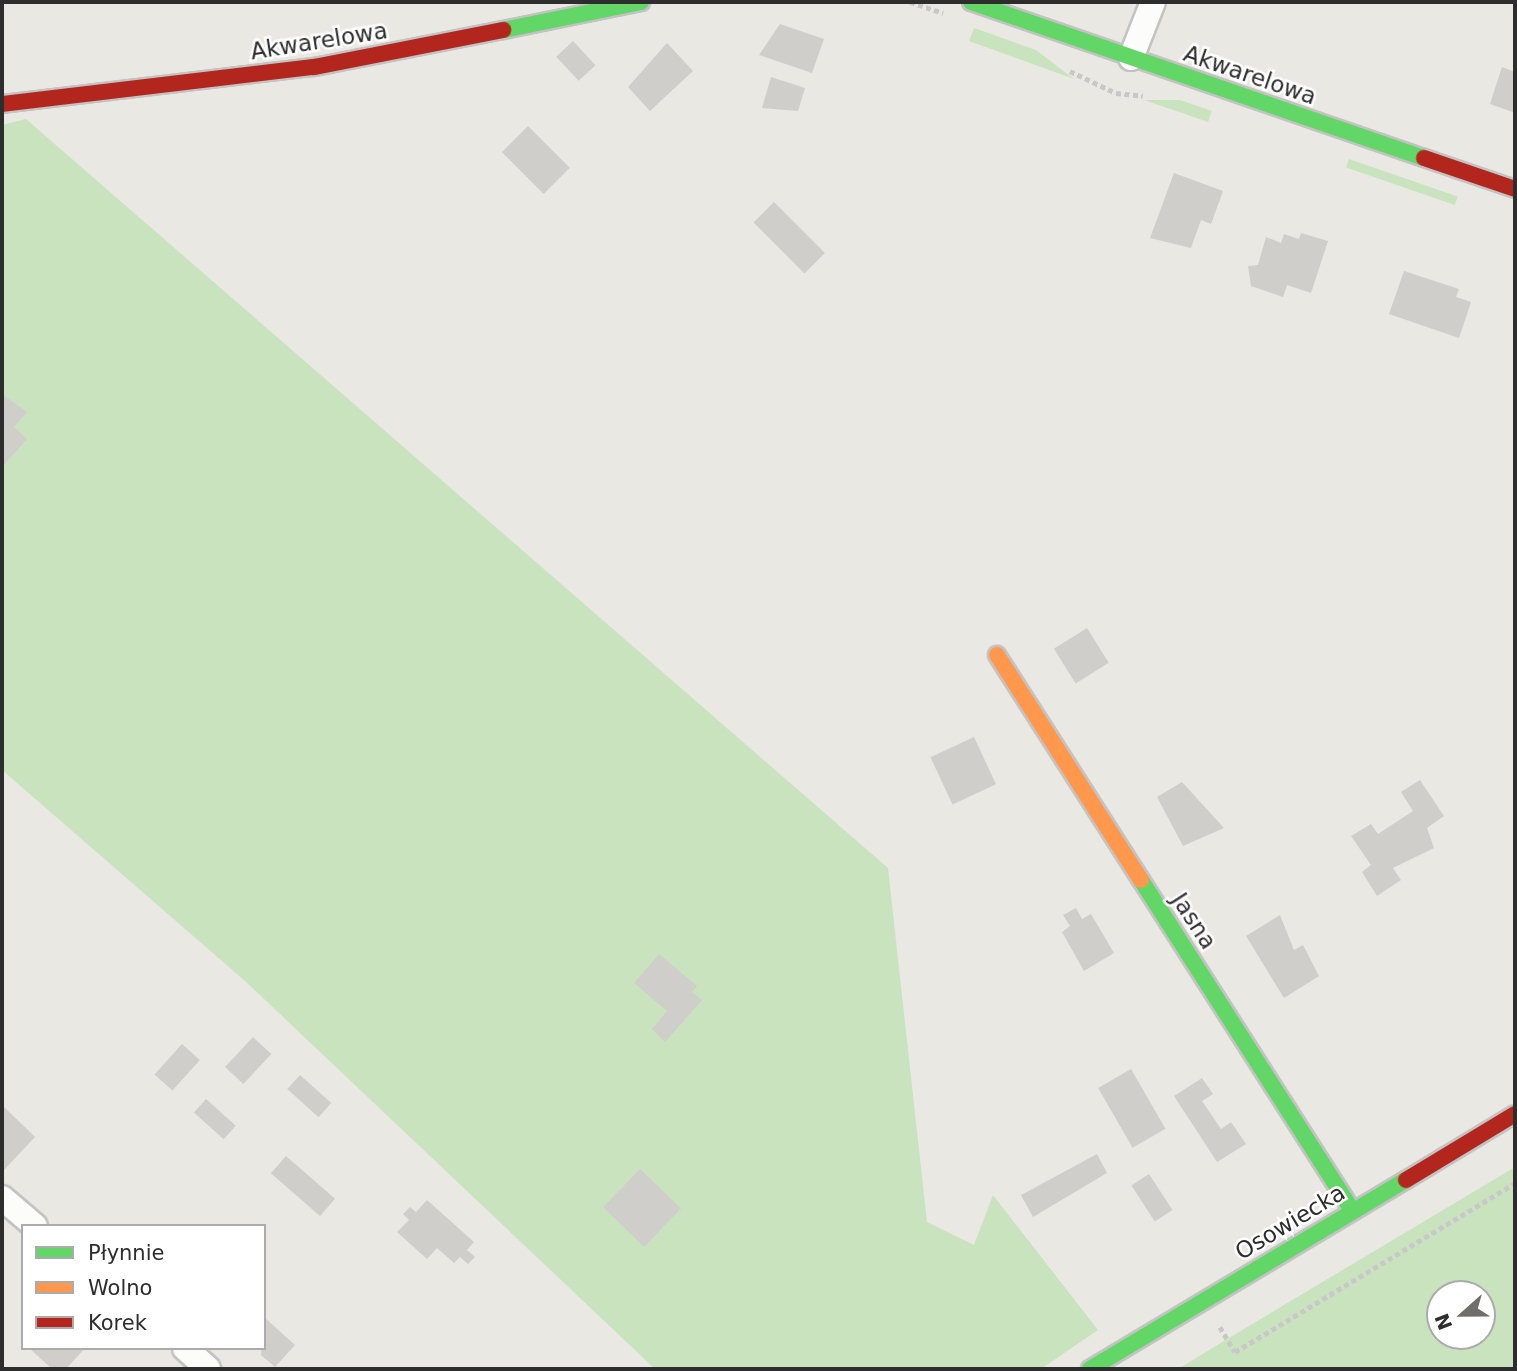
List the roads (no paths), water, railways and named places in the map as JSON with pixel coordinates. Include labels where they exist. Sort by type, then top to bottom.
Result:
[{"type":"street","name":"Akwarelowa","points":[[2,104],[314,67],[641,2]]},
{"type":"street","name":"Akwarelowa","points":[[971,2],[1515,189]]},
{"type":"street","points":[[1130,58],[1153,2]]},
{"type":"street","name":"Jasna","points":[[997,656],[1353,1211]]},
{"type":"street","name":"Osowiecka","points":[[1090,1369],[1515,1114]]},
{"type":"street","points":[[2,1198],[34,1224]]},
{"type":"street","points":[[187,1350],[208,1369]]}]
